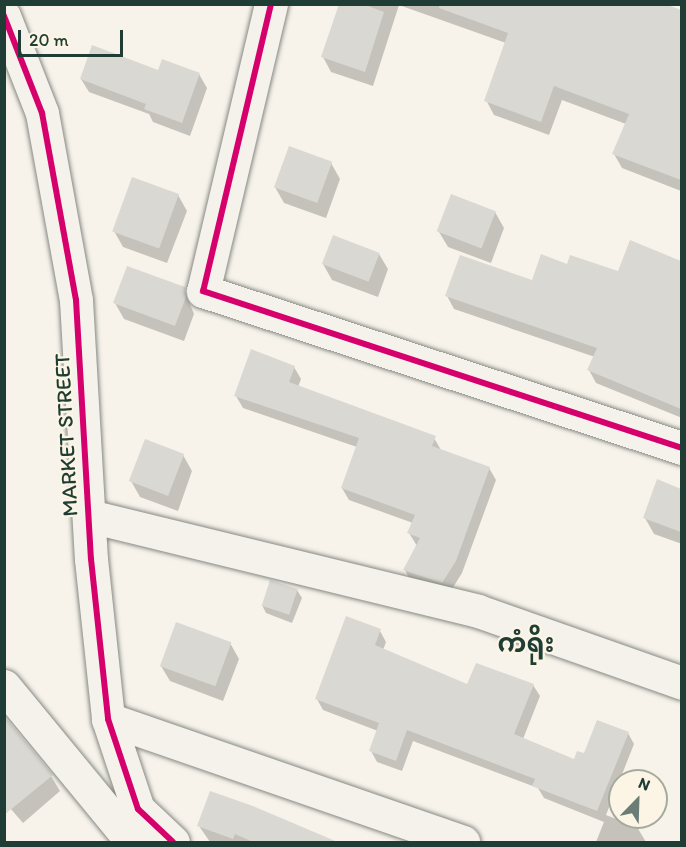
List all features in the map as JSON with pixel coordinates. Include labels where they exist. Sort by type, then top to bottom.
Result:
[{"type":"street","points":[[271,4],[203,291],[681,448]]},
{"type":"street","name":"MARKET STREET","points":[[4,16],[42,113],[76,300],[89,516],[108,718],[138,809],[173,843]]},
{"type":"street","points":[[89,516],[478,611],[681,683]]},
{"type":"street","points":[[4,686],[132,843]]},
{"type":"street","points":[[108,718],[463,843]]},
{"type":"building","points":[[339,4],[363,4],[384,12],[365,72],[321,57]]},
{"type":"building","points":[[440,4],[665,4],[681,10],[681,180],[612,154],[629,114],[554,86],[541,122],[484,101],[508,33],[439,8]]},
{"type":"building","points":[[92,45],[158,70],[162,59],[200,73],[182,123],[144,109],[146,104],[80,79]]},
{"type":"building","points":[[289,146],[332,162],[317,203],[274,187]]},
{"type":"building","points":[[132,177],[179,194],[159,249],[112,232]]},
{"type":"building","points":[[451,194],[496,211],[481,249],[437,231]]},
{"type":"building","points":[[333,235],[380,253],[369,282],[322,264]]},
{"type":"building","points":[[630,240],[681,261],[681,409],[587,370],[597,348],[445,296],[460,255],[532,280],[541,254],[567,264],[570,255],[618,271]]},
{"type":"building","points":[[127,266],[185,287],[186,297],[175,326],[113,303]]},
{"type":"building","points":[[251,349],[295,366],[289,382],[436,436],[432,446],[490,467],[456,561],[442,583],[403,570],[420,538],[407,533],[415,515],[341,488],[359,438],[234,396]]},
{"type":"building","points":[[145,439],[184,454],[168,496],[129,481]]},
{"type":"building","points":[[657,479],[681,489],[681,532],[643,518]]},
{"type":"building","points":[[270,580],[298,589],[289,615],[262,606]]},
{"type":"building","points":[[346,616],[381,629],[375,645],[467,684],[476,663],[534,684],[514,734],[574,759],[577,751],[584,753],[597,720],[629,732],[614,769],[608,769],[608,784],[597,811],[532,786],[535,779],[407,730],[396,761],[369,751],[379,723],[315,699]]},
{"type":"building","points":[[176,622],[231,642],[215,686],[160,666]]},
{"type":"building","points":[[4,716],[53,775],[4,815]]},
{"type":"building","points":[[210,791],[253,806],[340,843],[255,843],[235,834],[233,839],[197,826]]},
{"type":"cycle path","points":[[271,4],[203,291],[682,448]]},
{"type":"cycle path","points":[[4,16],[42,113],[76,300],[91,559],[108,719],[138,809],[173,842]]},
{"type":"district","name":"ကံရိုး","points":[[526,644]]}]
